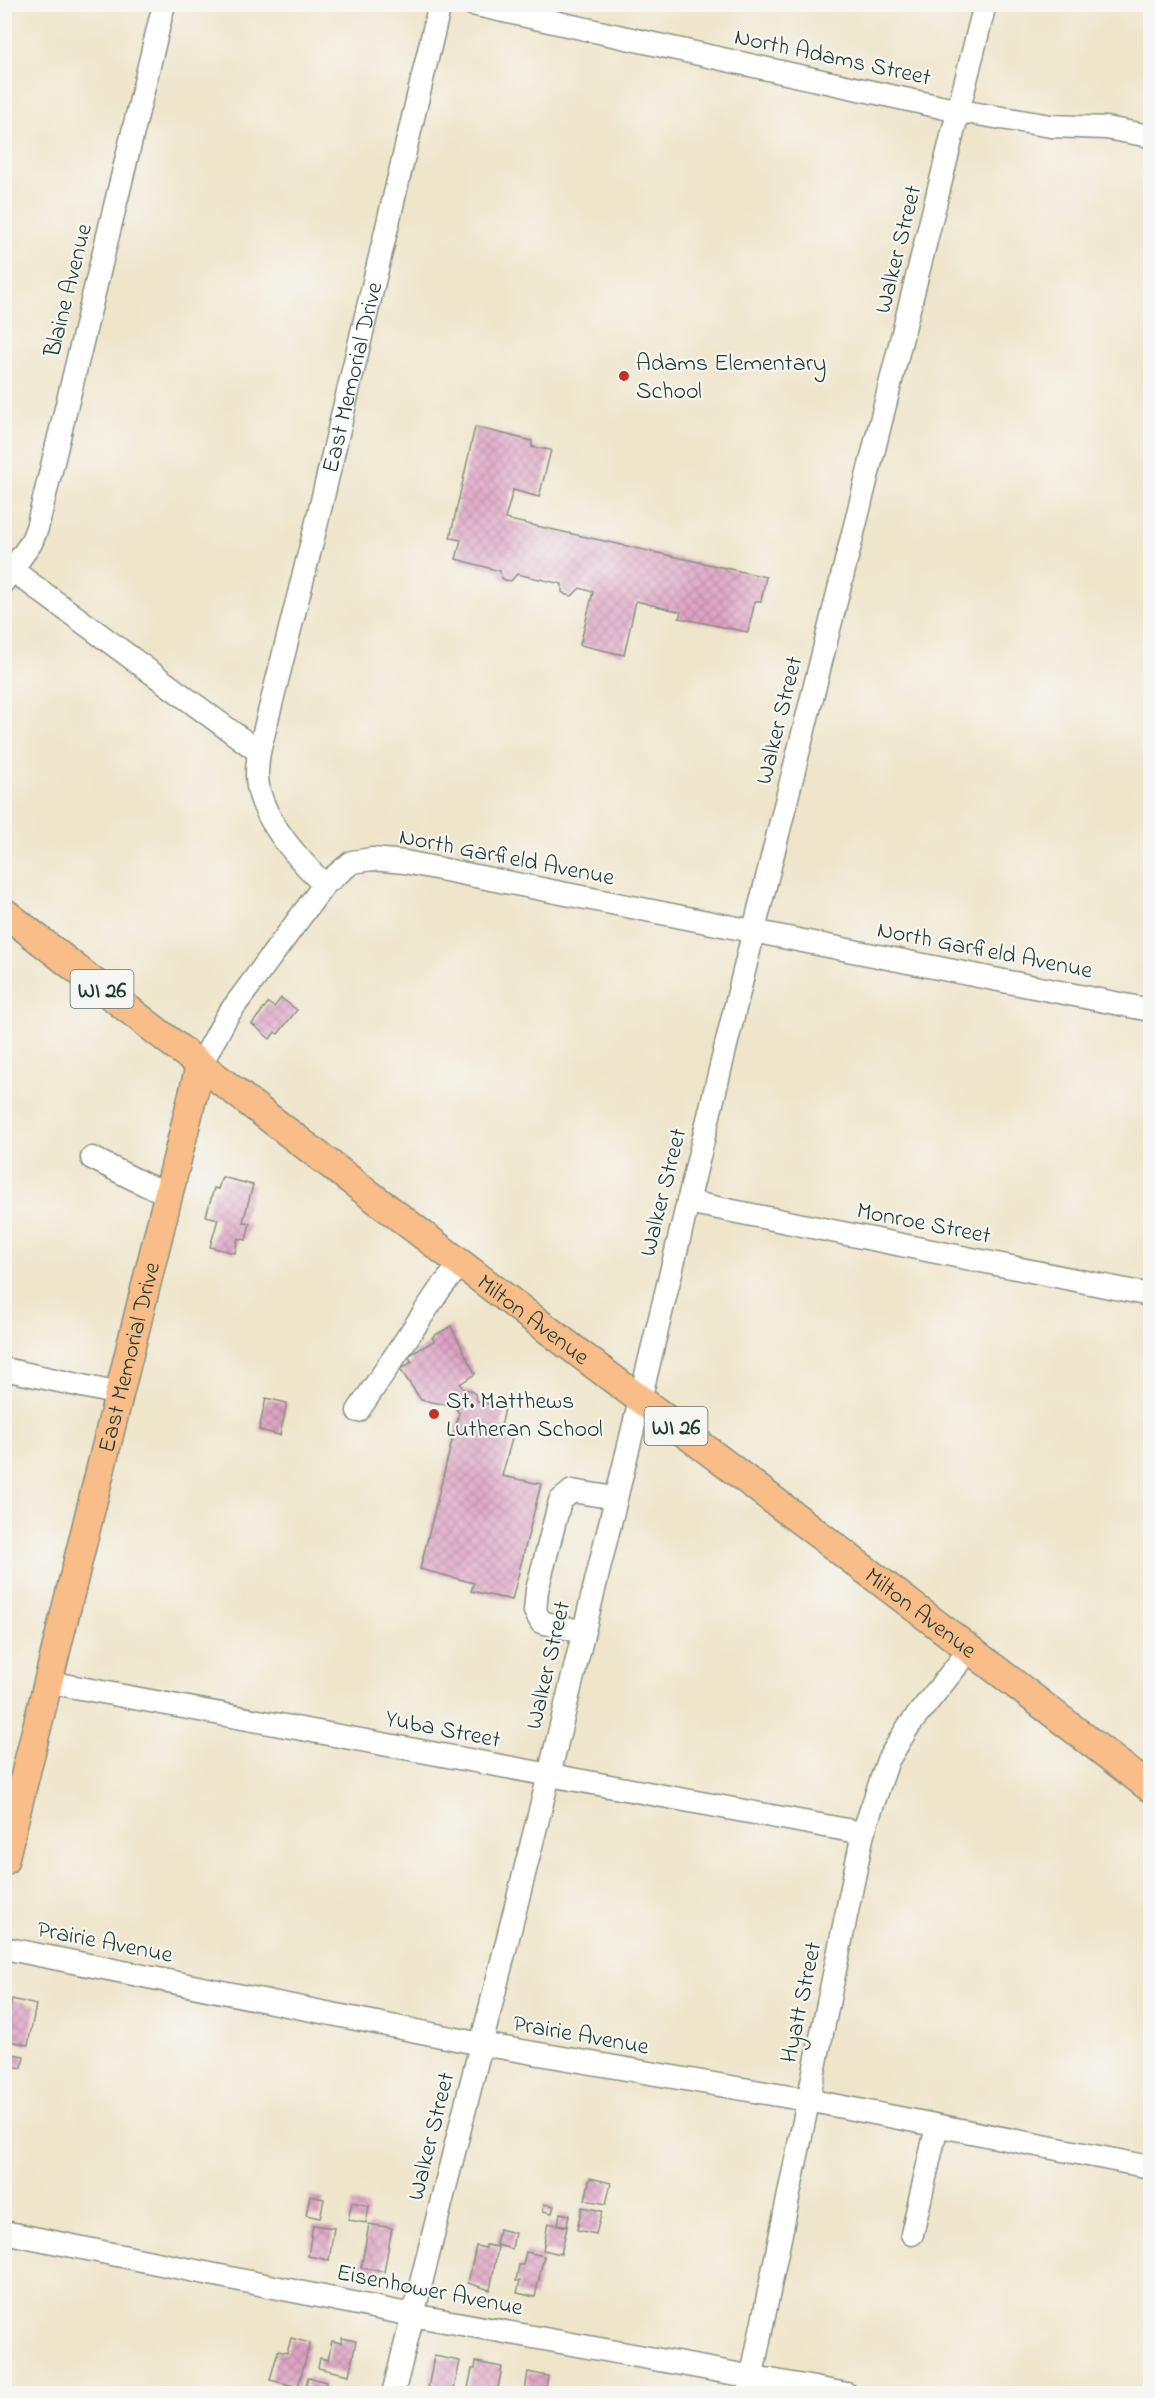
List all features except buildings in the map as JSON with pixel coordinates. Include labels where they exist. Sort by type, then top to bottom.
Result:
[{"type":"main road","name":"Milton Avenue","points":[[4,912],[200,1066],[970,1648],[1150,1788]]},
{"type":"main road","name":"East Memorial Drive","points":[[4,1861],[200,1066]]},
{"type":"street","name":"Blaine Avenue","points":[[7,572],[32,543],[37,528],[164,4]]},
{"type":"street","name":"East Memorial Drive","points":[[259,752],[440,4]]},
{"type":"street","name":"North Adams Street","points":[[472,4],[959,111],[1051,126],[1106,128],[1150,136]]},
{"type":"street","name":"Walker Street","points":[[393,2394],[549,1775],[754,930],[985,4]]},
{"type":"street","points":[[7,572],[259,752],[256,776],[260,797],[269,817],[300,860],[324,885]]},
{"type":"street","name":"North Garfield Avenue","points":[[324,885],[352,862],[372,859],[405,862],[1150,1010]]},
{"type":"street","name":"East Memorial Drive","points":[[200,1066],[227,1016],[324,885]]},
{"type":"street","points":[[92,1158],[146,1185],[169,1193]]},
{"type":"street","name":"Monroe Street","points":[[688,1202],[1150,1295]]},
{"type":"street","points":[[358,1411],[440,1289],[461,1264]]},
{"type":"street","points":[[4,1369],[119,1394]]},
{"type":"street","points":[[583,1632],[541,1622],[536,1611],[537,1590],[560,1501],[572,1491],[615,1498]]},
{"type":"street","name":"Hyatt Street","points":[[750,2384],[863,1833],[888,1760],[908,1727],[970,1648]]},
{"type":"street","name":"Yuba Street","points":[[48,1682],[863,1833]]},
{"type":"street","name":"Prairie Avenue","points":[[4,1948],[481,2044],[807,2100],[1150,2167]]},
{"type":"street","points":[[912,2234],[937,2126]]},
{"type":"street","name":"Eisenhower Avenue","points":[[4,2232],[750,2384],[847,2394]]},
{"type":"place","name":"Adams Elementary School","points":[[624,376]]},
{"type":"place","name":"St. Matthews Lutheran School","points":[[434,1414]]}]
